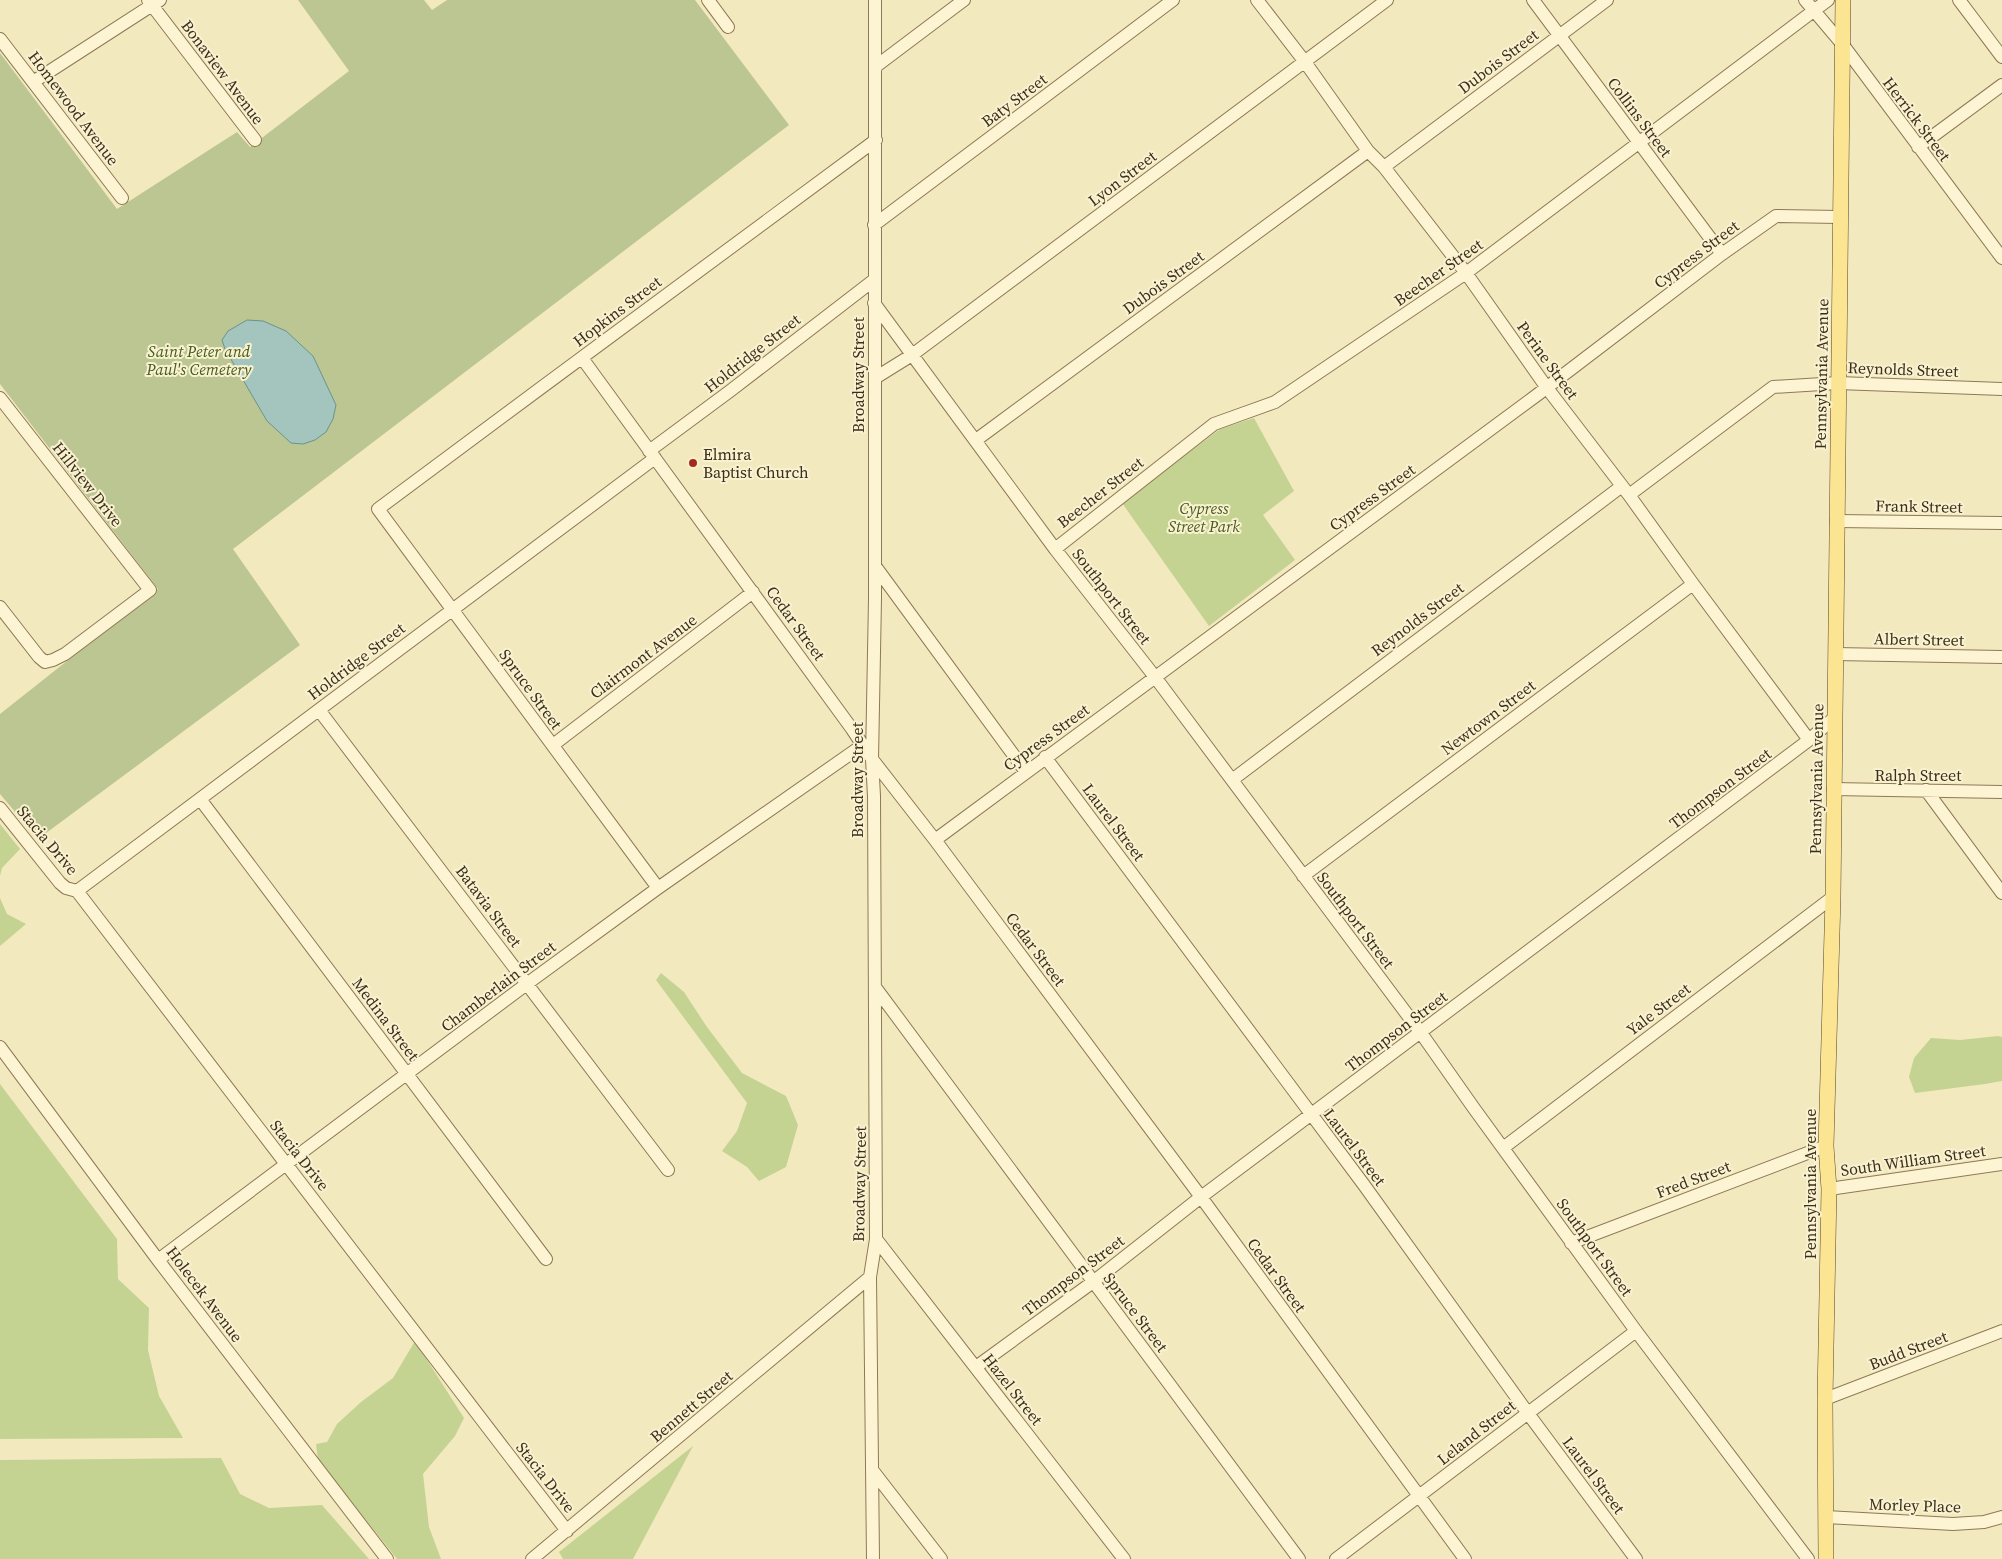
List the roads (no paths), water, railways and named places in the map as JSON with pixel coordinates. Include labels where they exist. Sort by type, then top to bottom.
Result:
[{"type":"main road","name":"Pennsylvania Avenue","points":[[1826,1559],[1825,1399],[1829,1189],[1826,1146],[1832,897],[1843,0]]},
{"type":"street","points":[[708,0],[728,27]]},
{"type":"street","name":"Broadway Street","points":[[871,1557],[873,1471],[870,1277],[876,1238],[874,796],[872,759],[875,566],[875,0]]},
{"type":"street","points":[[874,67],[964,0]]},
{"type":"street","name":"Baty Street","points":[[874,225],[1173,0]]},
{"type":"street","name":"Perine Street","points":[[1257,0],[1305,62],[1368,151],[1384,167],[1466,274],[1547,388],[1626,490],[1693,584],[1810,740]]},
{"type":"street","name":"Lyon Street","points":[[875,378],[912,355],[1387,0]]},
{"type":"street","name":"Collins Street","points":[[1533,0],[1722,254]]},
{"type":"street","name":"Dubois Street","points":[[1384,167],[1607,0]]},
{"type":"street","name":"Beecher Street","points":[[1055,549],[1214,424],[1275,402],[1466,274],[1639,143],[1809,5],[1828,0]]},
{"type":"street","points":[[1959,0],[2002,57]]},
{"type":"street","points":[[34,82],[153,2]]},
{"type":"street","name":"Bonaview Avenue","points":[[153,2],[255,140]]},
{"type":"street","name":"Herrick Street","points":[[1809,5],[1842,45],[2002,258]]},
{"type":"street","name":"Homewood Avenue","points":[[0,39],[122,198]]},
{"type":"street","points":[[1918,147],[2002,85]]},
{"type":"street","name":"Hopkins Street","points":[[378,509],[697,270],[876,140]]},
{"type":"street","name":"Dubois Street","points":[[976,440],[1368,151]]},
{"type":"street","name":"Cypress Street","points":[[935,840],[1547,388],[1722,254],[1776,216],[1840,217]]},
{"type":"street","name":"Holdridge Street","points":[[77,891],[453,609],[874,280]]},
{"type":"street","name":"Southport Street","points":[[874,303],[1055,549],[1156,677],[1421,1033],[1636,1331],[1808,1559]]},
{"type":"street","name":"Cedar Street","points":[[582,358],[872,759],[935,840],[1201,1197],[1465,1559]]},
{"type":"street","name":"Reynolds Street","points":[[1232,780],[1626,490],[1773,387],[1838,383],[2002,389]]},
{"type":"street","name":"Hillview Drive","points":[[0,398],[150,590],[64,654],[45,662],[0,607]]},
{"type":"street","name":"Spruce Street","points":[[378,509],[658,888]]},
{"type":"street","name":"Frank Street","points":[[1836,521],[2002,523]]},
{"type":"street","points":[[875,566],[1026,772]]},
{"type":"street","name":"Newtown Street","points":[[1303,876],[1693,584]]},
{"type":"street","name":"Clairmont Avenue","points":[[553,745],[753,592]]},
{"type":"street","name":"Albert Street","points":[[1835,654],[2002,657]]},
{"type":"street","name":"Batavia Street","points":[[319,710],[668,1170]]},
{"type":"street","name":"Thompson Street","points":[[976,1368],[1093,1282],[1201,1197],[1810,740],[1834,718]]},
{"type":"street","name":"Chamberlain Street","points":[[158,1260],[658,888],[863,745]]},
{"type":"street","name":"Laurel Street","points":[[1045,757],[1364,1185],[1527,1412],[1636,1559]]},
{"type":"street","name":"Ralph Street","points":[[1833,789],[2002,792]]},
{"type":"street","points":[[1926,790],[2002,893]]},
{"type":"street","name":"Medina Street","points":[[200,799],[546,1259]]},
{"type":"street","name":"Stacia Drive","points":[[0,808],[60,883],[66,888],[77,891],[568,1531]]},
{"type":"street","name":"Yale Street","points":[[1503,1148],[1832,897]]},
{"type":"street","name":"Spruce Street","points":[[875,987],[1299,1559]]},
{"type":"street","name":"Holecek Avenue","points":[[0,1047],[158,1260],[387,1559]]},
{"type":"street","name":"Fred Street","points":[[1571,1242],[1826,1146]]},
{"type":"street","name":"South William Street","points":[[1829,1189],[2002,1164]]},
{"type":"street","name":"Hazel Street","points":[[876,1238],[1124,1559]]},
{"type":"street","name":"Bennett Street","points":[[532,1559],[568,1531],[870,1277]]},
{"type":"street","name":"Leland Street","points":[[1336,1559],[1636,1331]]},
{"type":"street","name":"Budd Street","points":[[1825,1399],[2002,1331]]},
{"type":"street","points":[[873,1471],[941,1559]]},
{"type":"street","name":"Morley Place","points":[[1826,1517],[1953,1524],[1984,1522],[2002,1517]]},
{"type":"water","points":[[247,320],[263,321],[286,331],[313,356],[336,405],[333,419],[326,432],[315,440],[303,444],[291,443],[267,421],[225,349],[222,340],[228,331]]},
{"type":"place","name":"Elmira Baptist Church","points":[[693,463]]},
{"type":"park label","name":"Saint Peter and Paul's Cemetery","points":[[199,360]]},
{"type":"park label","name":"Cypress Street Park","points":[[1204,517]]}]
